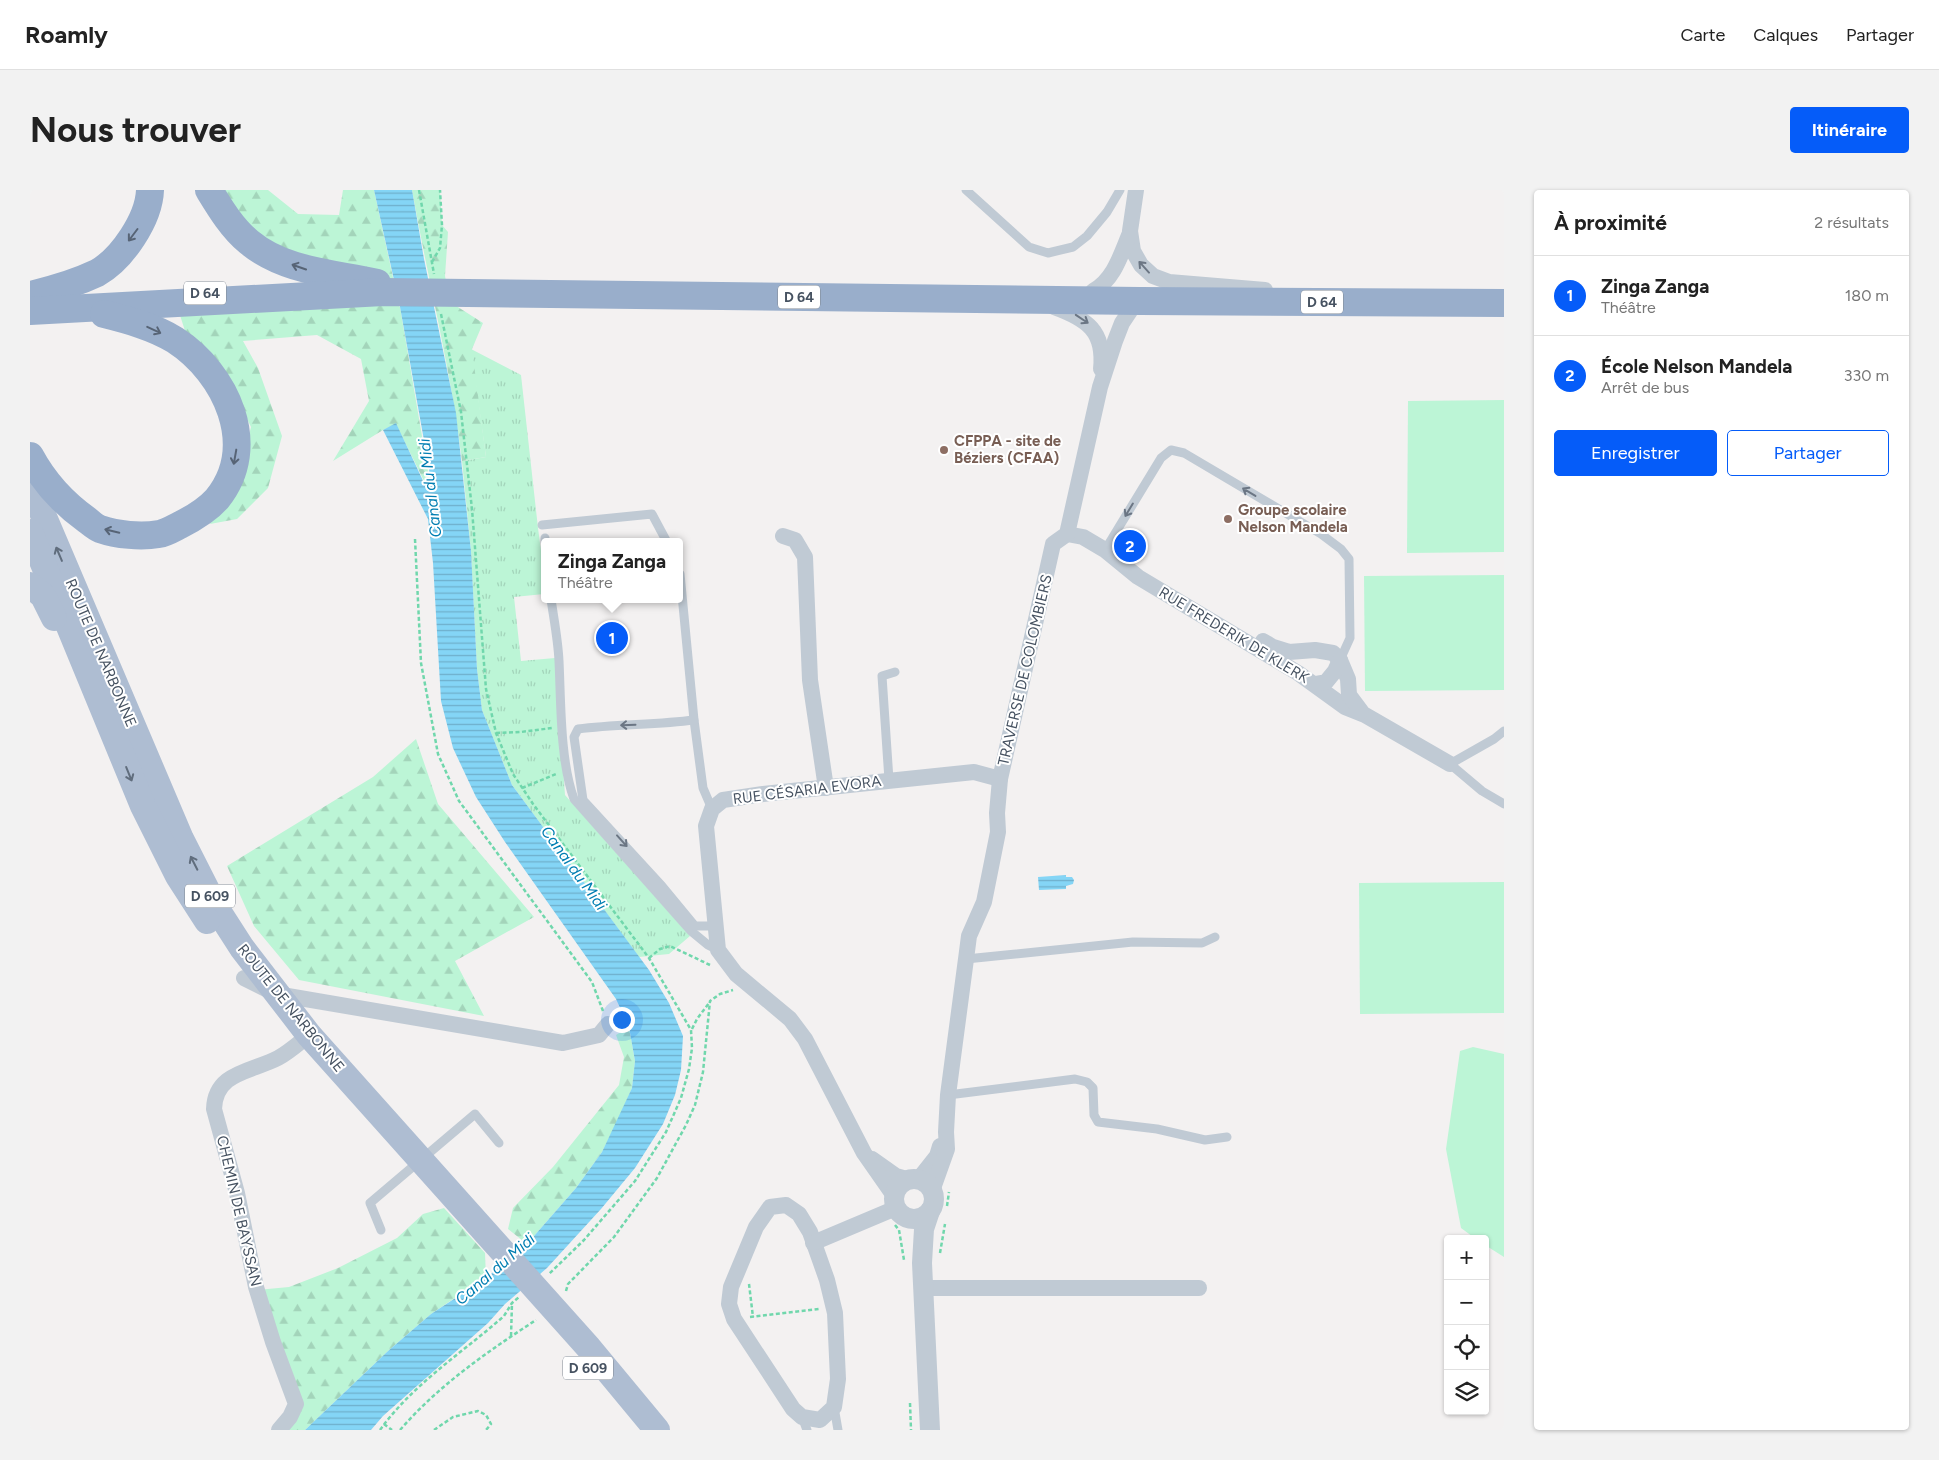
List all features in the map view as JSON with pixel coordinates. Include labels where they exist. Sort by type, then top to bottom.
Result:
[{"type":"highway","points":[[30,295],[53,290],[98,272],[119,254],[139,227],[150,199],[150,190]]},
{"type":"highway","points":[[209,190],[237,231],[249,243],[264,252],[304,269],[382,288]]},
{"type":"highway","name":"D 64","points":[[43,310],[382,288]]},
{"type":"highway","name":"D 64","points":[[30,302],[382,288],[448,291],[914,299],[1504,303]]},
{"type":"highway","name":"D 64","points":[[448,291],[1093,291],[1504,295]]},
{"type":"highway","points":[[30,456],[50,487],[72,510],[98,528],[129,535],[160,534],[189,521],[216,499],[232,472],[237,442],[234,416],[222,387],[197,358],[175,340],[138,323],[98,312],[43,310]]},
{"type":"main road","name":"ROUTE DE NARBONNE","points":[[30,484],[181,839],[221,914],[242,948],[276,994],[302,1040]]},
{"type":"main road","name":"ROUTE DE NARBONNE","points":[[30,532],[143,806],[178,876],[244,978],[539,1303],[614,1376],[657,1430]]},
{"type":"main road","points":[[30,585],[43,596],[116,741]]},
{"type":"main road","name":"ROUTE DE NARBONNE","points":[[539,1303],[639,1430]]},
{"type":"street","points":[[1093,291],[1102,287],[1112,272],[1130,231],[1136,190]]},
{"type":"street","points":[[1130,231],[1133,251],[1140,265],[1153,276],[1169,282],[1310,293]]},
{"type":"street","name":"TRAVERSE DE COLOMBIERS","points":[[914,299],[1053,306],[1075,315],[1090,325],[1100,342],[1102,359],[1100,387]]},
{"type":"street","name":"TRAVERSE DE COLOMBIERS","points":[[922,1190],[946,1132],[948,1095],[969,936],[984,902],[998,832],[997,814],[1000,779],[1053,544],[1067,534],[1100,387],[1115,340],[1122,323],[1134,305],[1140,301]]},
{"type":"street","name":"RUE FREDERIK DE KLERK","points":[[1067,534],[1083,537],[1105,550],[1139,565],[1273,647],[1289,652],[1315,650],[1333,653],[1340,660],[1348,679],[1349,695],[1365,715]]},
{"type":"street","points":[[783,536],[795,540],[804,557],[810,680],[826,788]]},
{"type":"street","name":"RUE FREDERIK DE KLERK","points":[[1105,550],[1138,577],[1315,684],[1345,707],[1365,715],[1450,764]]},
{"type":"street","points":[[1315,684],[1326,682],[1336,672],[1340,660]]},
{"type":"street","name":"RUE CÉSARIA EVORA","points":[[718,950],[706,826],[712,809],[724,800],[763,794],[974,772],[1000,779]]},
{"type":"street","points":[[718,950],[736,974],[790,1019],[800,1032],[813,1053],[864,1154],[898,1207],[914,1239],[922,1263]]},
{"type":"street","points":[[244,978],[276,994],[562,1043],[599,1035],[608,1024]]},
{"type":"street","name":"CHEMIN DE BAYSSAN","points":[[279,1430],[290,1417],[296,1404],[256,1287],[238,1193],[214,1109],[214,1098],[220,1086],[231,1078],[277,1058],[302,1040]]},
{"type":"street","points":[[864,1154],[896,1176],[922,1190]]},
{"type":"street","points":[[898,1207],[899,1186],[922,1190]]},
{"type":"street","points":[[898,1207],[915,1219],[926,1215],[922,1190]]},
{"type":"street","points":[[922,1190],[924,1229],[922,1263],[930,1430]]},
{"type":"street","points":[[786,1205],[798,1214],[810,1232],[827,1280],[833,1307],[838,1379],[834,1407],[820,1420],[804,1424],[734,1319],[729,1304],[731,1287],[756,1227],[770,1207],[786,1205]]},
{"type":"street","points":[[813,1243],[898,1207]]},
{"type":"street","points":[[923,1288],[1199,1288]]},
{"type":"lane","points":[[966,190],[1029,247],[1048,252],[1073,247],[1088,236],[1107,212],[1120,190]]},
{"type":"lane","points":[[1105,550],[1160,458],[1171,450],[1184,453],[1322,534],[1341,549],[1348,559],[1350,638],[1340,660]]},
{"type":"lane","points":[[542,524],[652,514],[665,538]]},
{"type":"lane","points":[[551,603],[558,657],[568,784],[574,799],[691,932],[718,950]]},
{"type":"lane","points":[[683,603],[694,720],[703,788],[712,809]]},
{"type":"lane","points":[[889,780],[882,676],[895,672]]},
{"type":"lane","points":[[694,720],[607,725],[578,729],[574,737],[583,800],[662,886],[695,926],[716,926]]},
{"type":"lane","points":[[1450,764],[1504,732]]},
{"type":"lane","name":"RUE FREDERIK DE KLERK","points":[[1450,764],[1482,791],[1504,804]]},
{"type":"lane","points":[[966,959],[1133,942],[1202,943],[1215,937]]},
{"type":"lane","points":[[948,1095],[1075,1079],[1087,1082],[1093,1088],[1094,1115],[1098,1122],[1157,1129],[1205,1140],[1227,1137]]},
{"type":"lane","points":[[381,1230],[370,1203],[474,1114],[499,1144]]},
{"type":"lane","points":[[834,1407],[838,1430]]},
{"type":"path","points":[[400,1430],[420,1408],[441,1390],[485,1354],[511,1336],[539,1303],[548,1275],[584,1240],[635,1181],[666,1132],[681,1098],[689,1069],[692,1048],[691,1030],[649,958],[589,881],[522,788],[496,733],[486,689],[472,509],[448,291],[432,264],[419,190]]},
{"type":"path","points":[[432,264],[440,248],[442,225],[440,190]]},
{"type":"path","points":[[414,539],[421,663],[438,754],[459,801],[592,982],[608,1024]]},
{"type":"path","points":[[496,733],[521,732],[562,726]]},
{"type":"path","points":[[522,788],[567,771]]},
{"type":"path","points":[[649,958],[660,949],[670,946],[700,962],[712,966]]},
{"type":"path","points":[[691,1030],[710,1001],[720,994],[739,988]]},
{"type":"path","points":[[380,1430],[392,1412],[430,1376],[504,1316],[539,1303],[568,1284],[614,1237],[657,1178],[695,1105],[703,1072],[710,1001]]},
{"type":"path","points":[[511,1336],[539,1303]]},
{"type":"path","points":[[734,1319],[833,1307]]},
{"type":"path","points":[[434,1430],[453,1417],[478,1411],[486,1415],[491,1424],[486,1430]]},
{"type":"path","points":[[384,1424],[392,1430]]},
{"type":"green space","points":[[209,190],[268,190],[298,214],[339,215],[343,190],[374,190],[394,282],[283,261]]},
{"type":"green space","points":[[412,190],[440,190],[442,225],[448,232],[445,276],[450,302],[483,323],[472,349],[486,457],[462,461],[446,359]]},
{"type":"green space","points":[[383,292],[400,307],[430,483],[426,485],[396,424],[333,461],[369,401],[361,359],[317,335],[243,341],[258,368],[282,436],[268,488],[237,519],[210,524],[238,477],[251,427],[227,378],[186,334],[178,309]]},
{"type":"green space","points":[[471,349],[521,375],[541,550],[541,594],[514,597],[521,661],[555,658],[565,795],[690,936],[669,954],[639,957],[512,785],[482,710],[477,669],[471,551],[462,461],[486,457]]},
{"type":"green space","points":[[1504,400],[1504,552],[1407,553],[1408,401]]},
{"type":"green space","points":[[1504,575],[1504,690],[1365,691],[1364,576]]},
{"type":"green space","points":[[416,739],[438,804],[534,917],[455,961],[484,1016],[299,980],[254,926],[227,866],[373,777]]},
{"type":"green space","points":[[1504,882],[1504,1013],[1360,1014],[1359,883]]},
{"type":"green space","points":[[629,1027],[635,1061],[632,1088],[620,1116],[602,1152],[576,1188],[527,1244],[508,1229],[513,1208],[553,1167],[619,1085],[624,1057],[616,1035]]},
{"type":"green space","points":[[1473,1047],[1504,1054],[1504,1257],[1489,1248],[1489,1235],[1471,1235],[1461,1228],[1446,1149],[1460,1051]]},
{"type":"green space","points":[[444,1208],[485,1253],[486,1277],[431,1314],[388,1351],[305,1430],[279,1430],[296,1404],[257,1290],[289,1287],[338,1268],[397,1238],[423,1214]]},
{"type":"water","name":"Canal du Midi","points":[[374,190],[412,190],[424,259],[456,413],[471,551],[477,669],[482,710],[512,785],[649,970],[669,1003],[683,1036],[681,1070],[675,1095],[663,1124],[635,1168],[601,1209],[547,1268],[383,1416],[371,1430],[305,1430],[388,1351],[431,1314],[486,1278],[527,1244],[576,1188],[602,1152],[632,1088],[635,1061],[629,1027],[616,999],[505,842],[476,797],[453,748],[441,701],[433,563],[428,519],[383,430],[396,423],[425,485],[430,483],[429,468],[400,307]]},
{"type":"water","points":[[1066,875],[1066,877],[1072,877],[1074,880],[1073,884],[1066,886],[1066,889],[1039,890],[1038,877]]},
{"type":"place","name":"CFPPA - site de Béziers (CFAA)","points":[[944,450]]},
{"type":"place","name":"Groupe scolaire Nelson Mandela","points":[[1228,519]]},
{"type":"place","name":"École Nelson Mandela","points":[[1130,546]]},
{"type":"place","name":"Zinga Zanga","points":[[612,638]]}]
